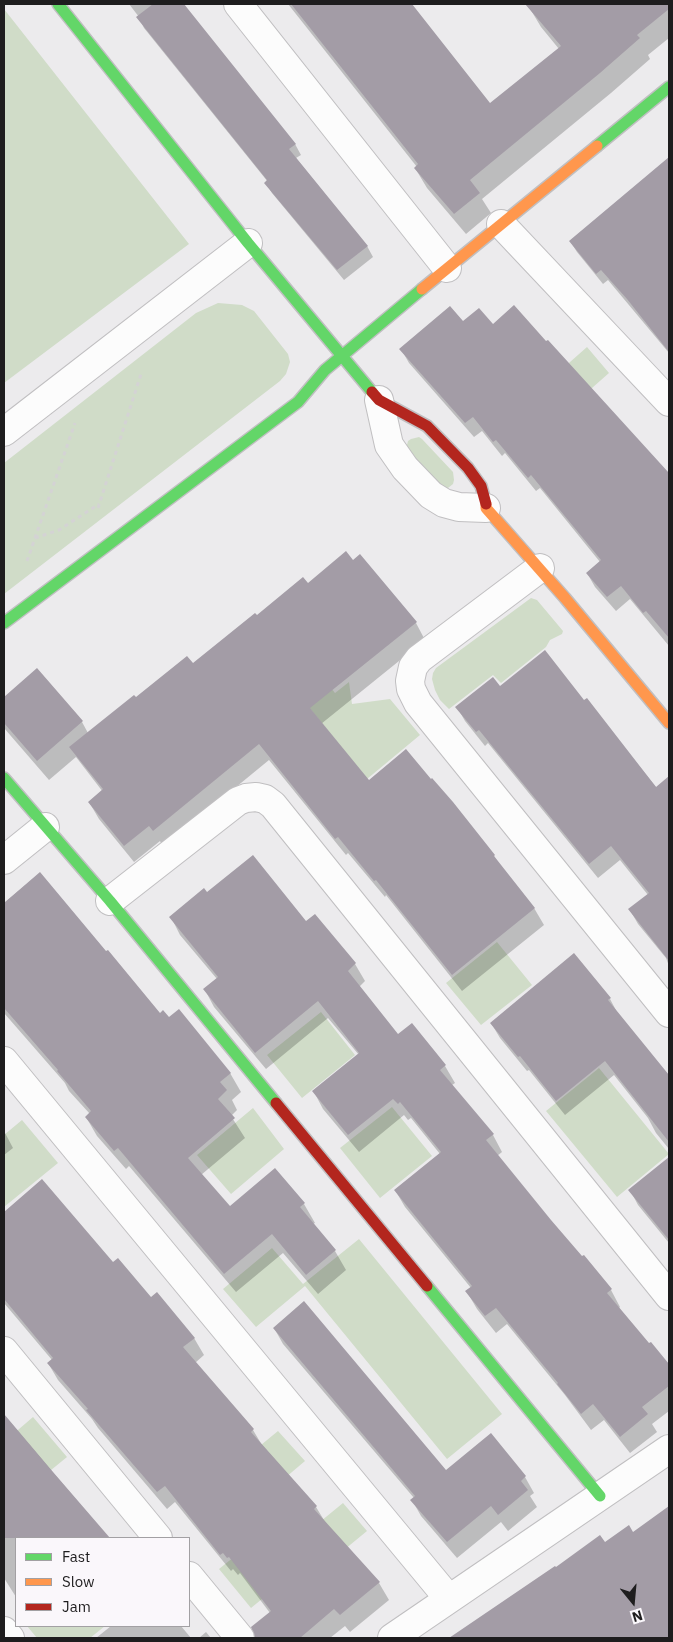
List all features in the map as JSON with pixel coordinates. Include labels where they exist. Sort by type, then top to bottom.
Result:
[{"type":"street","points":[[58,4],[248,242],[379,400],[417,420],[436,434],[474,476],[481,486],[486,508],[540,568],[669,723]]},
{"type":"street","points":[[238,4],[447,268]]},
{"type":"street","points":[[4,623],[298,402],[325,370],[342,355],[669,86]]},
{"type":"street","points":[[501,224],[669,402]]},
{"type":"street","points":[[4,432],[248,242]]},
{"type":"street","points":[[379,400],[389,445],[405,468],[431,495],[444,503],[459,507],[486,508]]},
{"type":"street","points":[[540,568],[419,659],[412,667],[411,689],[418,703],[669,1013]]},
{"type":"street","points":[[4,778],[110,901],[600,1496]]},
{"type":"street","points":[[110,901],[238,801],[256,797],[265,799],[273,805],[669,1296]]},
{"type":"street","points":[[4,860],[45,827]]},
{"type":"street","points":[[4,1061],[449,1599]]},
{"type":"street","points":[[4,1351],[157,1537]]},
{"type":"street","points":[[392,1638],[669,1449]]},
{"type":"street","points":[[190,1577],[240,1638]]},
{"type":"street","points":[[4,1631],[10,1638]]},
{"type":"path","points":[[103,550],[92,528],[143,370]]},
{"type":"path","points":[[24,566],[74,426],[74,414],[59,389]]},
{"type":"path","points":[[34,538],[60,530],[100,503]]},
{"type":"green space","points":[[4,9],[189,244],[4,383]]},
{"type":"green space","points":[[218,303],[242,305],[254,311],[288,354],[290,362],[286,374],[280,381],[4,594],[4,463],[196,313]]},
{"type":"green space","points":[[587,347],[609,373],[558,418],[535,393]]},
{"type":"green space","points":[[419,437],[453,472],[453,484],[448,488],[445,489],[438,486],[406,449],[408,441]]},
{"type":"green space","points":[[531,598],[537,600],[563,631],[562,634],[550,640],[546,647],[501,683],[493,675],[449,709],[440,700],[435,690],[432,679],[436,668]]},
{"type":"green space","points":[[296,644],[335,693],[349,682],[352,704],[390,699],[420,735],[367,779],[273,663]]},
{"type":"green space","points":[[497,942],[532,985],[481,1025],[446,983]]},
{"type":"green space","points":[[321,1012],[355,1055],[302,1098],[267,1055]]},
{"type":"green space","points":[[599,1068],[669,1154],[617,1197],[546,1111]]},
{"type":"green space","points":[[392,1107],[432,1156],[380,1198],[340,1148]]},
{"type":"green space","points":[[253,1108],[284,1149],[231,1194],[197,1155]]},
{"type":"green space","points":[[22,1120],[58,1163],[4,1207],[4,1135]]},
{"type":"green space","points":[[359,1239],[502,1414],[447,1459],[305,1286],[256,1327],[223,1289],[272,1248],[303,1284]]},
{"type":"green space","points":[[33,1417],[67,1457],[12,1502],[4,1492],[4,1442]]},
{"type":"green space","points":[[278,1431],[305,1461],[253,1505],[227,1473]]},
{"type":"green space","points":[[343,1503],[367,1531],[305,1582],[296,1571],[251,1608],[219,1569],[240,1552],[282,1553]]},
{"type":"green space","points":[[28,1627],[104,1627],[90,1638],[37,1638]]},
{"type":"building","points":[[153,4],[184,4],[296,144],[289,149],[368,246],[337,270],[264,183],[267,180],[136,17]]},
{"type":"building","points":[[291,4],[412,4],[490,103],[561,46],[525,4],[669,4],[669,9],[637,35],[640,38],[600,73],[470,180],[480,193],[454,214],[414,168],[418,164]]},
{"type":"building","points":[[669,157],[669,352],[627,299],[601,270],[596,274],[569,241]]},
{"type":"building","points":[[514,305],[669,473],[669,638],[646,611],[643,613],[621,586],[607,597],[586,573],[601,560],[531,475],[528,478],[496,440],[493,442],[473,417],[465,423],[399,349],[450,306],[463,321],[479,308],[493,324]]},
{"type":"building","points":[[346,551],[353,560],[360,554],[417,622],[310,708],[369,780],[406,749],[453,802],[535,908],[452,975],[376,880],[374,881],[338,837],[335,839],[259,744],[153,831],[149,826],[124,846],[88,802],[103,789],[69,747],[187,656],[193,663],[255,613],[257,615],[303,577],[308,583]]},
{"type":"building","points":[[545,650],[584,700],[587,698],[656,787],[669,776],[669,961],[628,909],[649,893],[611,846],[589,864],[479,730],[476,732],[455,707],[493,677],[500,686]]},
{"type":"building","points":[[37,668],[83,721],[37,761],[4,723],[4,697]]},
{"type":"building","points":[[253,855],[306,921],[315,914],[356,963],[348,971],[398,1034],[412,1023],[446,1065],[440,1070],[494,1134],[486,1140],[551,1220],[582,1256],[584,1255],[612,1289],[607,1293],[669,1364],[669,1386],[642,1407],[648,1414],[620,1437],[593,1404],[581,1414],[496,1308],[485,1316],[465,1291],[472,1286],[394,1190],[441,1152],[400,1102],[398,1104],[393,1099],[348,1135],[312,1091],[359,1053],[318,1001],[255,1053],[203,989],[218,977],[169,917],[204,888],[207,892]]},
{"type":"building","points":[[40,872],[160,1013],[163,1010],[169,1017],[179,1009],[231,1073],[220,1082],[227,1090],[218,1099],[235,1118],[188,1158],[230,1206],[275,1168],[305,1203],[300,1207],[336,1250],[306,1275],[272,1234],[224,1274],[118,1148],[114,1151],[85,1117],[91,1111],[4,1008],[4,903]]},
{"type":"building","points":[[574,953],[611,998],[608,1000],[669,1075],[669,1142],[605,1061],[556,1101],[520,1056],[518,1057],[490,1023]]},
{"type":"building","points":[[669,1157],[669,1240],[628,1190]]},
{"type":"building","points":[[42,1179],[113,1262],[118,1258],[151,1297],[157,1292],[195,1338],[183,1347],[254,1429],[251,1432],[317,1506],[314,1509],[380,1582],[340,1615],[334,1609],[300,1638],[255,1638],[251,1627],[271,1611],[229,1557],[227,1558],[223,1553],[220,1555],[165,1486],[157,1492],[47,1363],[53,1358],[4,1299],[4,1212]]},
{"type":"building","points":[[304,1301],[446,1470],[491,1433],[526,1476],[521,1481],[528,1490],[498,1515],[491,1506],[447,1542],[410,1500],[415,1496],[273,1328]]},
{"type":"building","points":[[4,1414],[109,1537],[4,1538]]},
{"type":"building","points":[[669,1506],[669,1638],[449,1638],[556,1567],[600,1535],[605,1542],[629,1525],[633,1532]]},
{"type":"traffic: fast","points":[[58,4],[248,243],[372,392]]},
{"type":"traffic: fast","points":[[597,146],[669,87]]},
{"type":"traffic: fast","points":[[4,623],[298,402],[325,370],[422,289]]},
{"type":"traffic: fast","points":[[4,778],[110,901],[276,1103]]},
{"type":"traffic: fast","points":[[427,1286],[600,1496]]},
{"type":"traffic: slow","points":[[422,289],[597,146]]},
{"type":"traffic: slow","points":[[486,504],[486,508],[565,598],[669,723]]},
{"type":"traffic: jam","points":[[372,392],[379,400],[427,426],[468,468],[481,486],[486,504]]},
{"type":"traffic: jam","points":[[276,1103],[427,1286]]}]
